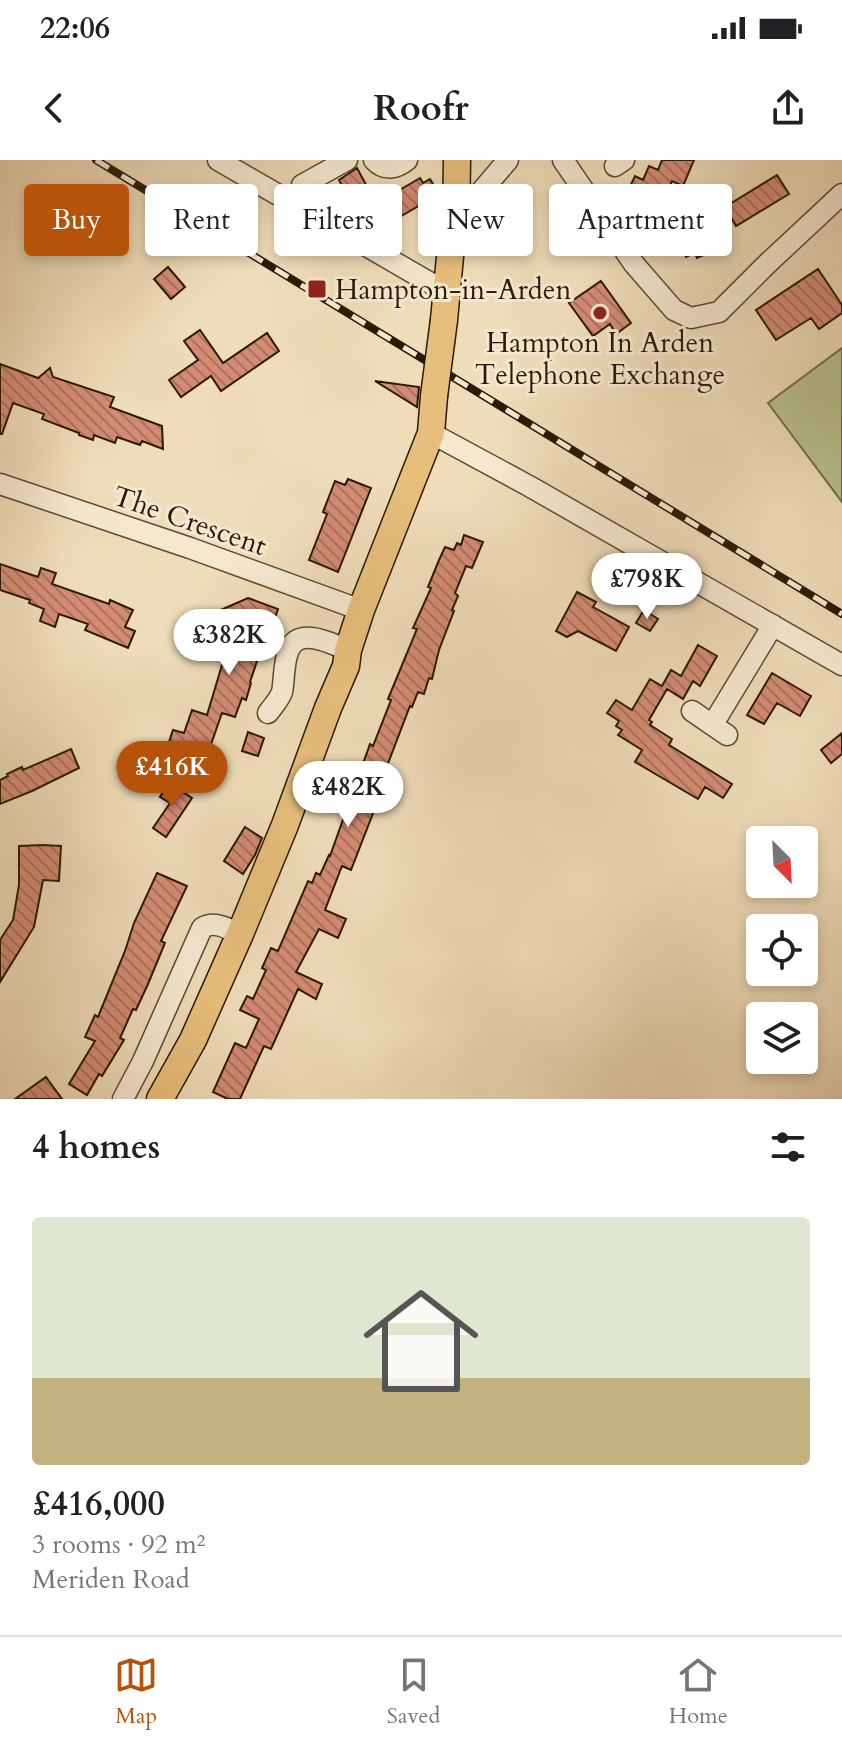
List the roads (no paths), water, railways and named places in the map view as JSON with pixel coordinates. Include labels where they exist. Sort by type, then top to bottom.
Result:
[{"type":"main road","points":[[457,160],[457,184]]},
{"type":"main road","points":[[160,1099],[193,1040],[285,825],[346,666],[361,610],[431,433],[451,256]]},
{"type":"street","points":[[218,160],[446,292]]},
{"type":"street","points":[[304,184],[347,160]]},
{"type":"street","points":[[374,160],[398,167],[407,160]]},
{"type":"street","points":[[488,184],[508,160]]},
{"type":"street","points":[[563,160],[634,264],[674,310],[691,318],[719,312],[842,194]]},
{"type":"street","points":[[431,433],[842,665]]},
{"type":"street","name":"The Crescent","points":[[0,484],[361,610]]},
{"type":"street","points":[[692,711],[720,730],[773,625]]},
{"type":"street","points":[[268,713],[281,693],[285,661],[293,644],[311,638],[348,650]]},
{"type":"street","points":[[123,1099],[202,928],[217,924],[240,934]]},
{"type":"railway","points":[[96,160],[842,614]]},
{"type":"place","name":"Hampton-in-Arden","points":[[317,289]]},
{"type":"place","name":"Hampton In Arden Telephone Exchange","points":[[600,313]]}]
